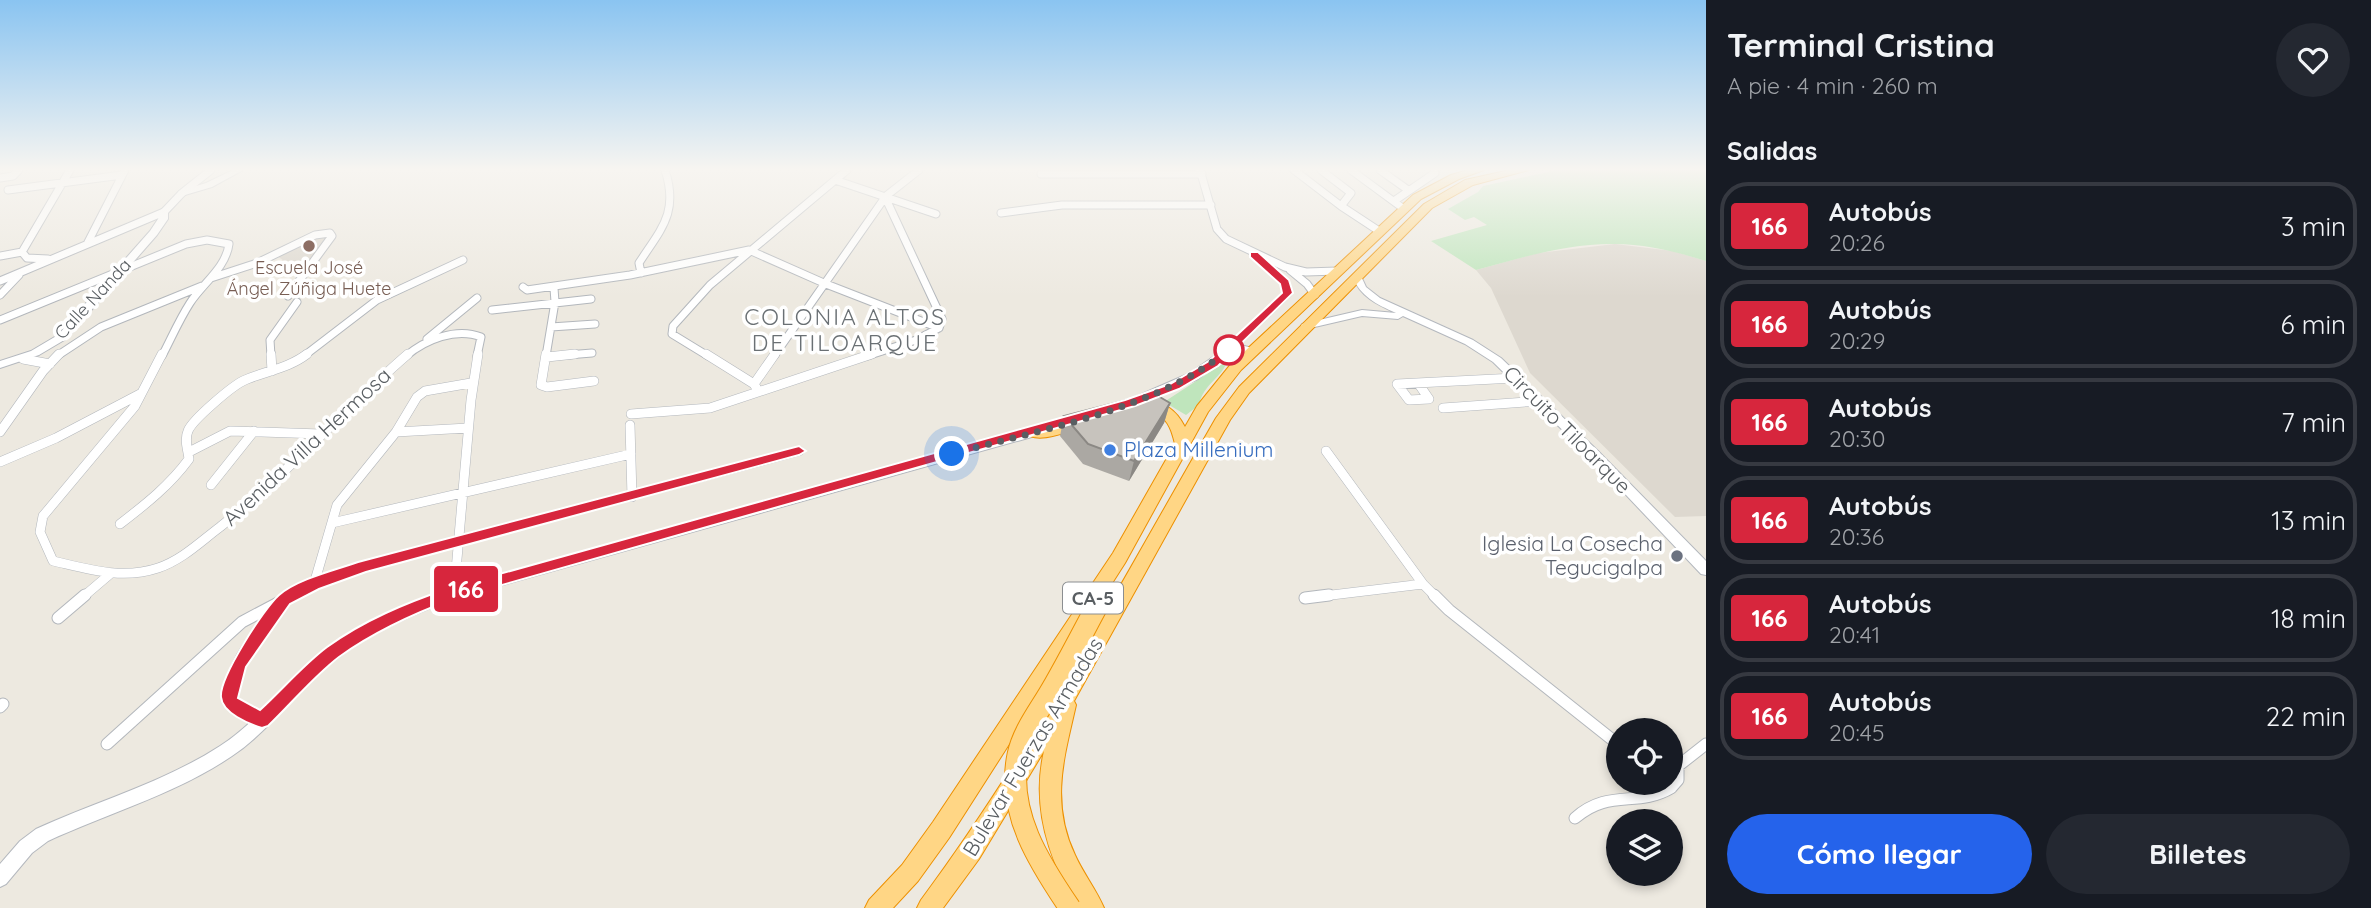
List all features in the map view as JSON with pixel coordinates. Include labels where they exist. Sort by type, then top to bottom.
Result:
[{"type":"highway","name":"Bulevar Fuerzas Armadas","points":[[877,908],[903,881],[941,831],[1106,583],[1202,410],[1252,351],[1315,295],[1336,271],[1379,231],[1393,212]]},
{"type":"highway","name":"Bulevar Fuerzas Armadas","points":[[929,908],[971,851],[1069,691],[1224,418],[1244,390],[1305,326],[1421,212]]},
{"type":"highway","points":[[1126,407],[1147,405],[1167,411],[1178,424],[1182,445]]},
{"type":"highway","points":[[1032,432],[1045,432],[1095,416]]},
{"type":"highway","points":[[1070,908],[1048,875],[1027,834],[1017,788],[1018,755],[1106,583]]},
{"type":"highway","points":[[1069,691],[1050,773],[1050,803],[1054,833],[1062,855],[1092,908]]},
{"type":"street","points":[[0,256],[22,252],[45,212]]},
{"type":"street","points":[[87,244],[103,212]]},
{"type":"street","points":[[0,281],[163,212]]},
{"type":"street","name":"Calle Nanda","points":[[0,365],[23,359],[62,337],[154,233],[164,212]]},
{"type":"street","points":[[641,273],[639,263],[670,212]]},
{"type":"street","points":[[759,394],[754,384],[672,331],[710,285],[795,212]]},
{"type":"street","points":[[754,384],[877,212]]},
{"type":"street","points":[[632,497],[631,419],[710,408],[759,394],[916,340],[939,328],[942,319],[893,212]]},
{"type":"street","points":[[931,212],[936,214]]},
{"type":"street","points":[[1213,212],[1221,236],[1254,254],[1285,267],[1306,272],[1336,271]]},
{"type":"street","points":[[1351,212],[1379,231]]},
{"type":"street","points":[[0,432],[17,413],[50,364],[93,332],[315,235],[330,233],[332,236],[288,296]]},
{"type":"street","name":"Avenida Villa Hermosa","points":[[120,269],[197,241],[223,241],[229,244],[228,251],[191,301],[135,406],[43,516],[40,532],[53,561],[110,574],[157,568],[183,556],[258,497],[371,386],[423,342],[456,334],[479,335],[481,337],[471,383],[461,540],[454,593]]},
{"type":"street","points":[[523,287],[527,290],[554,288],[749,250],[826,284],[939,328]]},
{"type":"street","points":[[22,252],[27,258],[50,259]]},
{"type":"street","points":[[1126,407],[1194,376],[1233,346],[1288,293],[1286,283],[1254,254]]},
{"type":"street","points":[[120,524],[159,493],[181,471],[189,460],[186,441],[188,429],[232,388],[297,362],[377,300],[463,260]]},
{"type":"street","points":[[1285,267],[1299,276],[1315,295]]},
{"type":"street","points":[[0,320],[120,269]]},
{"type":"street","points":[[0,295],[23,271]]},
{"type":"street","name":"Circuito Tiloarque","points":[[1357,275],[1368,295],[1409,317],[1469,342],[1497,360],[1706,570]]},
{"type":"street","points":[[554,288],[555,302],[542,387],[594,381]]},
{"type":"street","points":[[423,342],[477,298]]},
{"type":"street","points":[[492,310],[591,299]]},
{"type":"street","points":[[272,371],[270,340],[297,302]]},
{"type":"street","name":"Circuito Tiloarque","points":[[1305,326],[1362,313],[1409,317]]},
{"type":"street","points":[[551,327],[595,324]]},
{"type":"street","points":[[1233,346],[1252,351]]},
{"type":"street","points":[[547,357],[592,353]]},
{"type":"street","points":[[23,359],[50,364]]},
{"type":"street","points":[[1418,383],[1515,378]]},
{"type":"street","points":[[314,584],[337,505],[396,432],[421,393],[471,383]]},
{"type":"street","points":[[0,462],[57,438],[142,393]]},
{"type":"street","points":[[1443,408],[1539,401]]},
{"type":"street","points":[[396,432],[468,428]]},
{"type":"street","points":[[189,452],[230,431],[321,435]]},
{"type":"street","points":[[211,485],[254,431]]},
{"type":"street","points":[[0,878],[26,846],[42,835],[198,767],[238,742],[332,653],[393,616],[454,593],[1032,432]]},
{"type":"street","points":[[107,744],[242,622],[314,584],[364,566],[799,451]]},
{"type":"street","points":[[1326,451],[1423,584],[1448,610],[1606,735]]},
{"type":"street","points":[[332,523],[465,490],[631,454]]},
{"type":"street","points":[[58,618],[110,574]]},
{"type":"street","points":[[1305,598],[1423,584]]},
{"type":"street","points":[[262,720],[232,704],[230,691],[240,664],[284,600]]},
{"type":"street","points":[[1683,760],[1706,744]]},
{"type":"street","points":[[1575,818],[1590,805],[1601,801],[1651,798],[1655,795]]},
{"type":"shaded area","name":"Escuela José Ángel Zúñiga Huete","points":[[324,235],[329,237],[310,261],[284,261],[276,255]]},
{"type":"shaded area","points":[[1615,244],[1673,251],[1706,261],[1706,516],[1675,517],[1530,373],[1491,288],[1476,270],[1538,253]]},
{"type":"green space","points":[[1453,212],[1706,212],[1706,261],[1650,247],[1597,244],[1545,252],[1476,270],[1431,241],[1487,225],[1474,217],[1465,220]]},
{"type":"green space","points":[[1227,361],[1222,372],[1204,392],[1199,405],[1186,415],[1164,402]]},
{"type":"building","points":[[1153,393],[1170,403],[1134,461],[1088,444],[1064,416]]},
{"type":"bus line","name":"166","points":[[799,451],[364,566],[314,584],[284,600],[240,664],[229,698],[232,704],[262,720],[332,653],[411,608],[454,593],[1031,433],[1160,393],[1213,364],[1284,299],[1288,293],[1286,283],[1254,254]]},
{"type":"place","name":"Escuela José Ángel Zúñiga Huete","points":[[309,246]]},
{"type":"place","name":"Plaza Millenium","points":[[1110,450]]},
{"type":"place","name":"Iglesia La Cosecha Tegucigalpa","points":[[1677,556]]},
{"type":"district","name":"COLONIA ALTOS DE TILOARQUE","points":[[845,330]]},
{"type":"route","points":[[952,454],[1160,393],[1213,364],[1233,346],[1229,350]]}]
